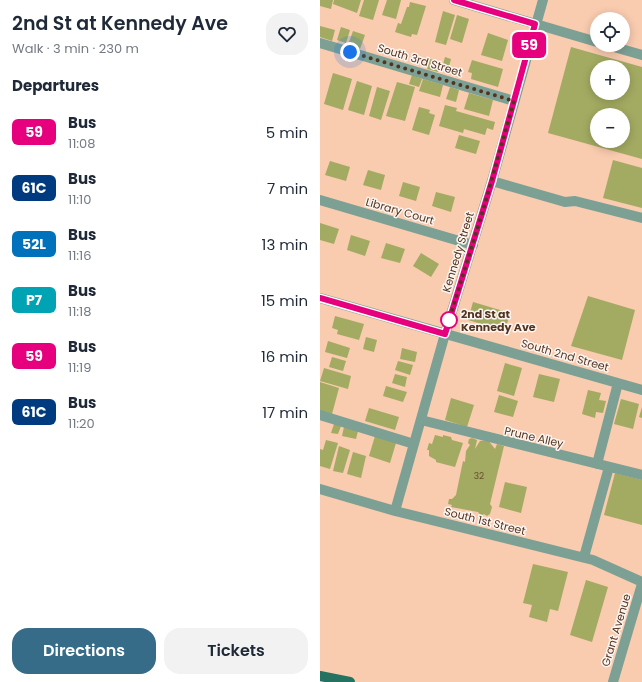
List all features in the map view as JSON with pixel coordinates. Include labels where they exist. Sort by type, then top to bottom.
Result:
[{"type":"main road","points":[[320,676],[350,682]]},
{"type":"street","points":[[454,0],[590,40]]},
{"type":"street","name":"Kennedy Street","points":[[395,511],[445,334],[492,181],[543,0]]},
{"type":"street","name":"South 3rd Street","points":[[320,43],[514,101]]},
{"type":"street","points":[[630,52],[642,55]]},
{"type":"street","points":[[492,181],[565,202],[575,202],[642,218]]},
{"type":"street","name":"Library Court","points":[[320,200],[473,245]]},
{"type":"street","name":"South 2nd Street","points":[[320,298],[642,390]]},
{"type":"street","points":[[597,464],[618,383]]},
{"type":"street","points":[[320,415],[414,444]]},
{"type":"street","name":"Prune Alley","points":[[421,420],[642,475]]},
{"type":"street","points":[[584,558],[609,467]]},
{"type":"street","name":"South 1st Street","points":[[320,489],[395,511],[593,560],[642,583]]},
{"type":"street","name":"Grant Avenue","points":[[613,682],[642,583]]},
{"type":"building","points":[[320,0],[333,0],[331,9],[320,6]]},
{"type":"building","points":[[334,0],[361,0],[357,13],[333,4]]},
{"type":"building","points":[[364,0],[379,0],[373,20],[359,16]]},
{"type":"building","points":[[387,0],[401,0],[396,19],[382,15]]},
{"type":"building","points":[[410,2],[426,6],[417,35],[412,34],[411,37],[395,32],[398,23],[401,24]]},
{"type":"building","points":[[443,11],[455,15],[446,45],[435,42]]},
{"type":"building","points":[[457,15],[469,19],[462,43],[450,39]]},
{"type":"building","points":[[320,26],[335,30],[332,41],[320,37]]},
{"type":"building","points":[[341,27],[350,30],[346,43],[337,40]]},
{"type":"building","points":[[353,31],[365,35],[360,49],[348,45]]},
{"type":"building","points":[[488,33],[508,40],[502,61],[481,55]]},
{"type":"building","points":[[571,47],[617,60],[590,60],[590,100],[630,100],[630,64],[642,67],[642,159],[602,148],[630,148],[630,108],[590,108],[590,145],[548,133]]},
{"type":"building","points":[[445,57],[451,59],[448,70],[442,68]]},
{"type":"building","points":[[430,59],[441,62],[438,72],[427,69]]},
{"type":"building","points":[[472,60],[503,69],[498,87],[471,79],[472,73],[468,72]]},
{"type":"building","points":[[333,73],[352,79],[343,110],[324,104]]},
{"type":"building","points":[[412,75],[422,79],[419,87],[409,84]]},
{"type":"building","points":[[423,79],[443,85],[440,97],[419,91]]},
{"type":"building","points":[[357,81],[372,86],[364,115],[348,110]]},
{"type":"building","points":[[397,82],[415,87],[405,121],[386,116]]},
{"type":"building","points":[[377,87],[390,91],[381,120],[369,116]]},
{"type":"building","points":[[450,87],[459,90],[456,102],[446,99]]},
{"type":"building","points":[[469,93],[493,100],[489,116],[464,109]]},
{"type":"building","points":[[445,105],[457,108],[456,111],[495,122],[493,130],[487,128],[485,135],[464,129],[463,133],[439,126]]},
{"type":"building","points":[[419,107],[430,110],[429,113],[435,115],[429,135],[412,130]]},
{"type":"building","points":[[459,135],[480,141],[476,154],[455,148]]},
{"type":"building","points":[[613,160],[642,168],[642,208],[603,198]]},
{"type":"building","points":[[330,161],[350,167],[346,181],[325,175]]},
{"type":"building","points":[[368,170],[385,175],[381,190],[363,185]]},
{"type":"building","points":[[403,182],[420,187],[416,201],[399,196]]},
{"type":"building","points":[[436,192],[455,197],[451,212],[432,206]]},
{"type":"building","points":[[320,223],[339,229],[334,244],[320,240]]},
{"type":"building","points":[[351,235],[370,241],[365,256],[347,250]]},
{"type":"building","points":[[386,243],[405,249],[400,263],[381,258]]},
{"type":"building","points":[[421,253],[439,264],[431,277],[413,266]]},
{"type":"building","points":[[588,296],[635,310],[622,360],[571,346]]},
{"type":"building","points":[[473,302],[510,313],[505,331],[468,320]]},
{"type":"building","points":[[335,316],[364,324],[359,340],[337,334],[338,330],[332,328]]},
{"type":"building","points":[[366,337],[377,340],[374,352],[363,349]]},
{"type":"building","points":[[328,341],[350,348],[347,358],[325,352]]},
{"type":"building","points":[[402,348],[417,352],[415,362],[400,359]]},
{"type":"building","points":[[332,357],[346,361],[343,371],[329,367]]},
{"type":"building","points":[[398,361],[413,365],[410,375],[395,370]]},
{"type":"building","points":[[505,363],[522,368],[514,396],[497,391]]},
{"type":"building","points":[[324,368],[351,376],[348,389],[320,381]]},
{"type":"building","points":[[395,374],[407,377],[405,387],[392,383]]},
{"type":"building","points":[[539,374],[560,379],[554,402],[533,397]]},
{"type":"building","points":[[320,382],[339,388],[332,414],[320,411]]},
{"type":"building","points":[[386,386],[407,392],[403,402],[383,396]]},
{"type":"building","points":[[588,390],[601,393],[599,400],[606,401],[603,413],[596,412],[595,418],[582,414]]},
{"type":"building","points":[[499,395],[518,401],[513,417],[494,412]]},
{"type":"building","points":[[451,398],[474,405],[467,427],[445,420]]},
{"type":"building","points":[[621,399],[639,404],[633,429],[614,424]]},
{"type":"building","points":[[642,407],[642,418],[639,417]]},
{"type":"building","points":[[369,408],[399,417],[395,430],[365,421]]},
{"type":"building","points":[[334,424],[341,426],[338,434],[331,433]]},
{"type":"building","points":[[344,427],[358,431],[356,439],[342,436]]},
{"type":"building","points":[[435,435],[451,437],[452,440],[463,443],[455,467],[436,462],[436,460],[429,456],[429,450],[427,450],[429,443],[432,444]]},
{"type":"building","points":[[375,436],[396,443],[390,463],[369,456]]},
{"type":"building","points":[[472,438],[477,440],[475,449],[480,441],[488,440],[495,449],[497,444],[504,446],[490,504],[492,507],[490,514],[487,516],[484,514],[481,516],[478,512],[451,507],[452,505],[448,504],[449,499],[452,499],[456,495],[463,461],[465,462],[466,451],[470,445],[468,443],[469,439]]},
{"type":"building","points":[[326,440],[338,443],[330,469],[320,466],[320,449],[323,450]]},
{"type":"building","points":[[339,446],[350,450],[343,473],[333,471]]},
{"type":"building","points":[[353,452],[366,456],[361,478],[347,474]]},
{"type":"building","points":[[615,473],[642,480],[642,525],[604,515]]},
{"type":"building","points":[[505,482],[527,487],[521,513],[499,507]]},
{"type":"building","points":[[533,564],[568,572],[558,611],[550,609],[547,622],[529,617],[532,605],[523,603]]},
{"type":"building","points":[[586,580],[608,587],[592,642],[570,635]]},
{"type":"bus line","name":"59","points":[[320,298],[445,334],[492,181],[535,24],[454,0]]},
{"type":"place","name":"2nd St at Kennedy Ave","points":[[449,320]]},
{"type":"route","points":[[350,52],[514,101],[492,181],[449,320]]}]
